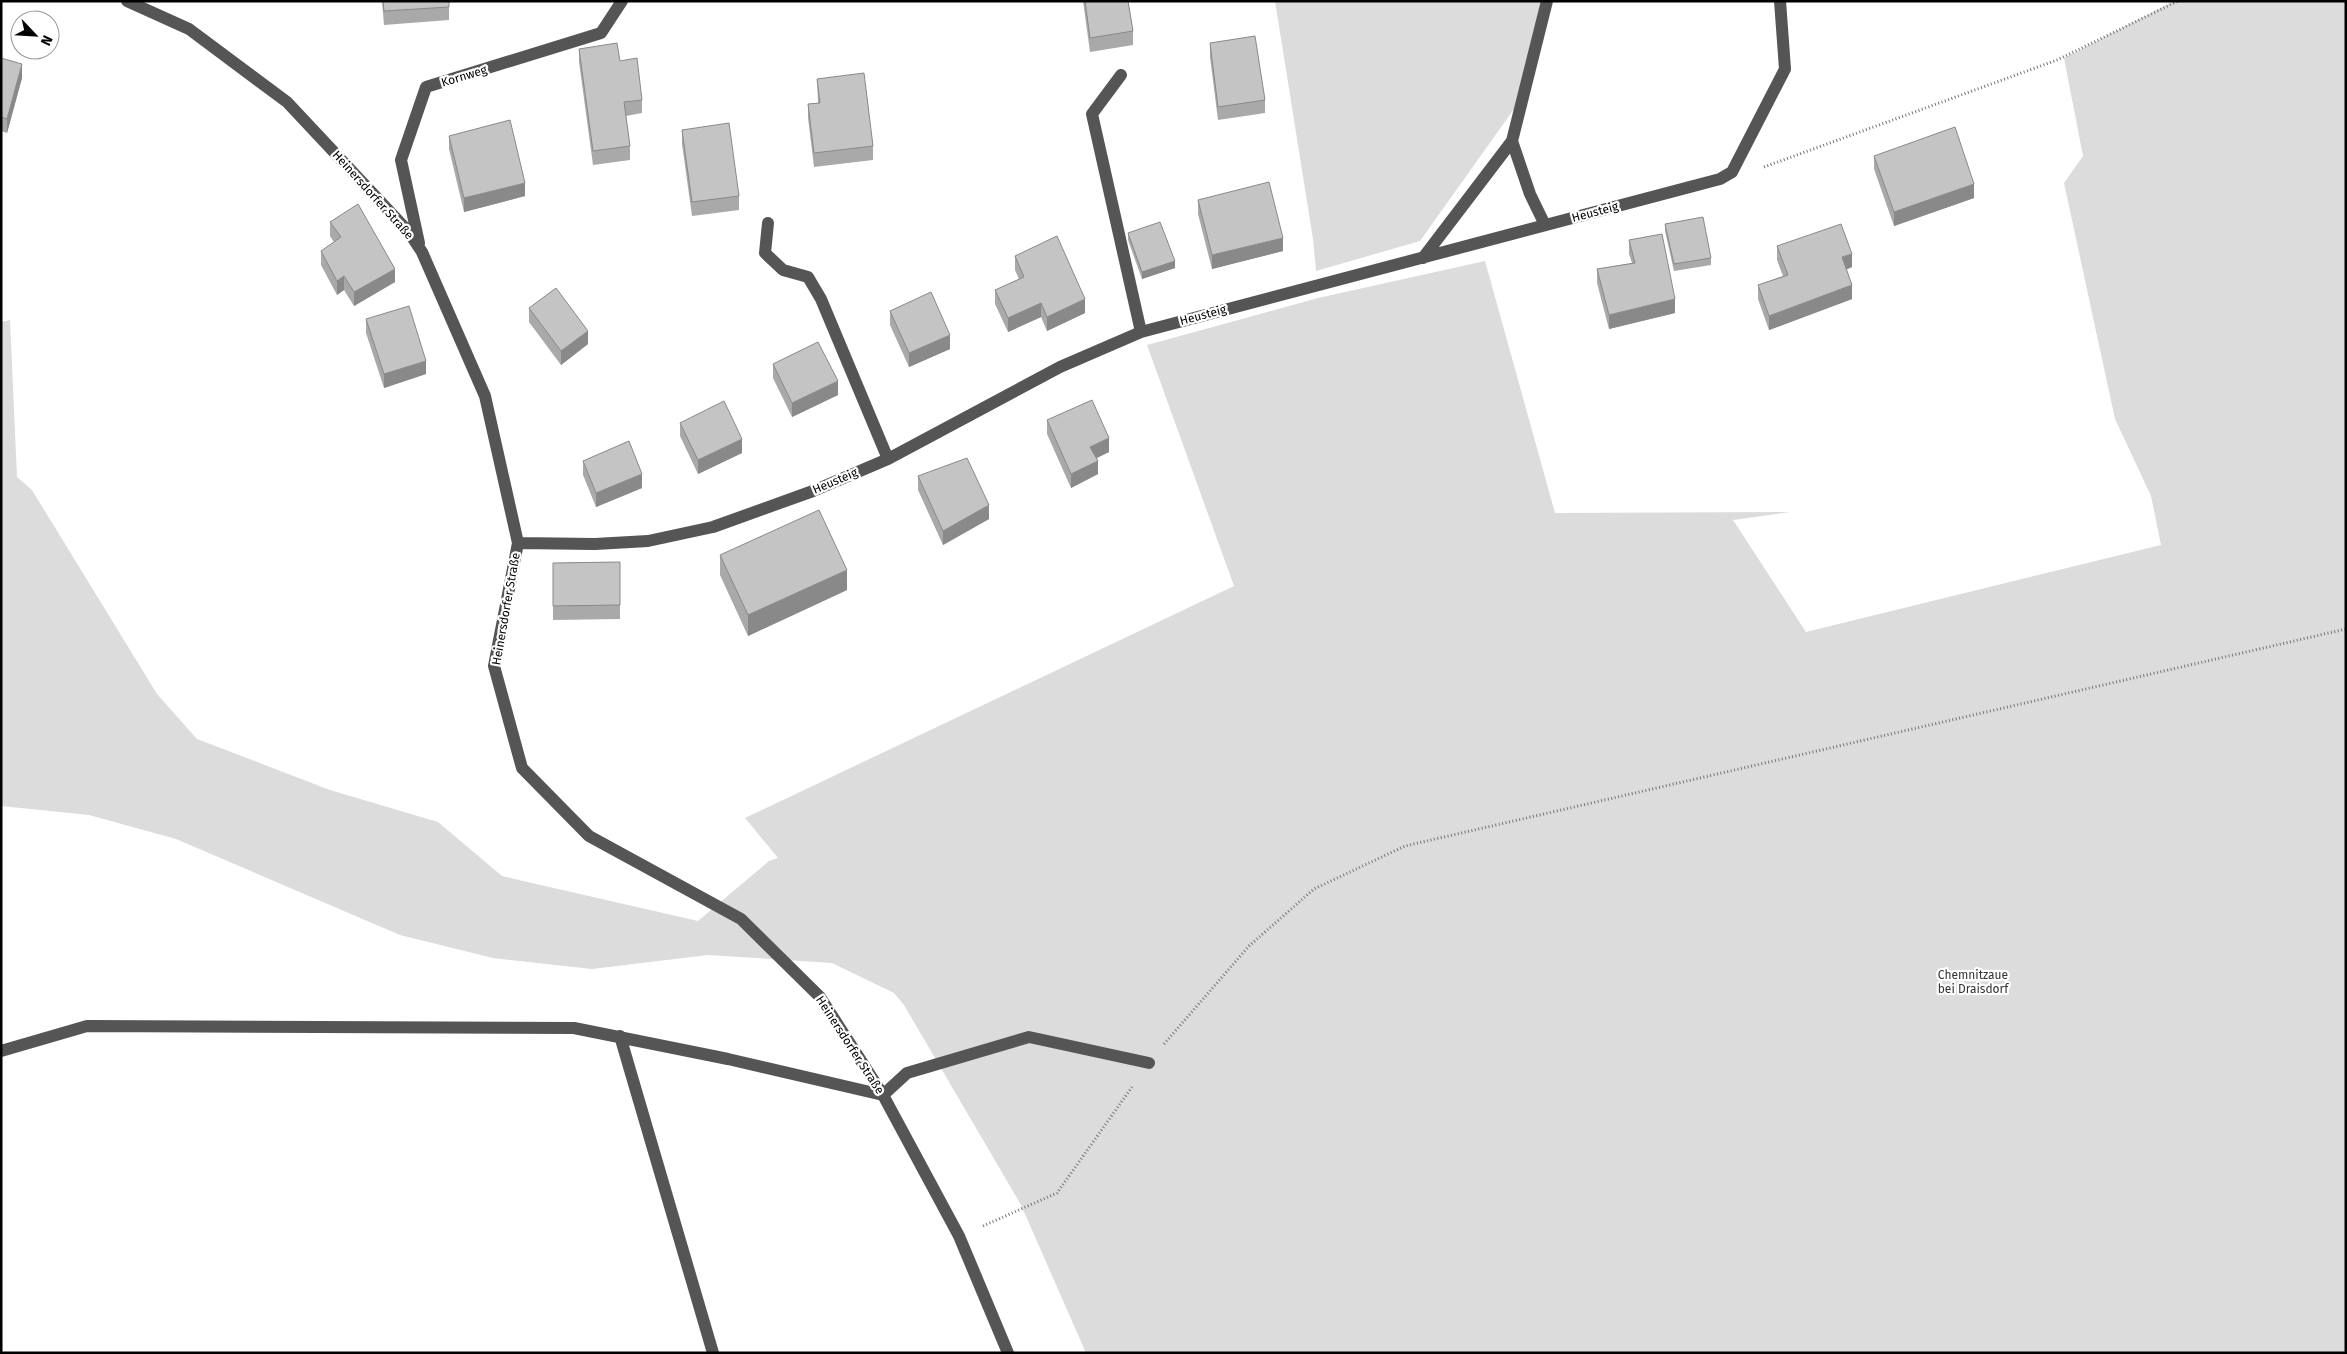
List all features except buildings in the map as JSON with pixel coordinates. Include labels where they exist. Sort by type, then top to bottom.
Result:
[{"type":"street","name":"Heinersdorfer Straße","points":[[127,1],[189,29],[287,102],[412,232]]},
{"type":"street","name":"Kornweg","points":[[422,252],[412,232],[401,160],[426,88],[601,33],[622,1]]},
{"type":"street","points":[[1423,258],[1512,141],[1547,1]]},
{"type":"street","points":[[1732,172],[1785,69],[1780,1]]},
{"type":"street","points":[[1121,75],[1092,114],[1140,332]]},
{"type":"street","points":[[1512,141],[1530,194],[1545,225]]},
{"type":"street","name":"Heusteig","points":[[518,543],[648,541],[713,527],[785,501],[888,459],[1060,367],[1140,332],[1720,179],[1732,172]]},
{"type":"street","points":[[768,223],[765,253],[783,270],[808,277],[821,299],[888,459]]},
{"type":"street","name":"Heinersdorfer Straße","points":[[422,252],[485,396],[518,543],[494,666],[522,768],[589,836],[741,919],[820,997],[883,1095],[959,1236],[1008,1353]]},
{"type":"street","points":[[1,1052],[87,1026],[574,1028],[620,1036],[883,1095],[907,1073],[1029,1037],[1149,1063]]},
{"type":"street","points":[[620,1036],[713,1353]]},
{"type":"path","points":[[1732,172],[1763,167],[2057,60],[2178,1]]},
{"type":"path","points":[[959,1236],[1057,1193],[1149,1063],[1249,946],[1314,889],[1405,846],[2346,629]]},
{"type":"green space","points":[[1275,1],[1542,1],[1519,102],[1420,241],[1316,271],[1313,239]]},
{"type":"green space","name":"Chemnitzaue bei Draisdorf","points":[[2174,1],[2346,1],[2346,1353],[1086,1353],[1021,1205],[904,1005],[894,993],[832,963],[708,955],[592,969],[493,958],[400,935],[176,839],[89,815],[1,806],[1,322],[10,320],[17,477],[32,490],[157,694],[197,739],[330,790],[438,822],[502,876],[698,921],[769,861],[778,858],[745,818],[1234,586],[1147,345],[1318,298],[1485,261],[1555,513],[1790,512],[1733,520],[1806,632],[2161,545],[2151,496],[2115,419],[2064,183],[2083,156],[2064,58]]}]
